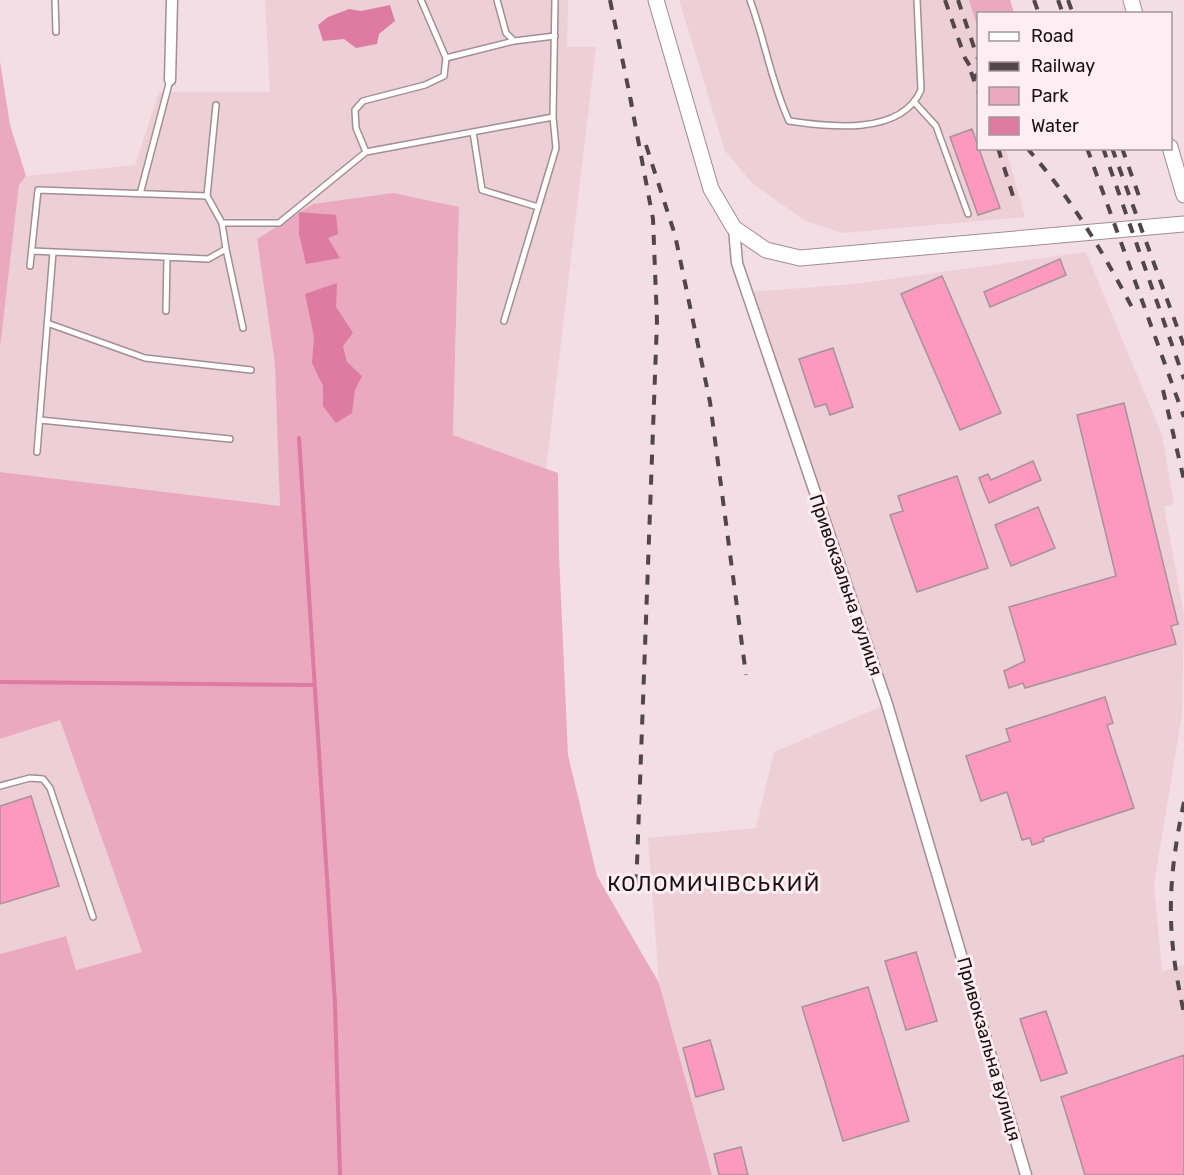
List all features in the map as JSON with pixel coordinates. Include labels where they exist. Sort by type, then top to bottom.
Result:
[{"type":"main road","name":"Привокзальна вулиця","points":[[656,0],[711,189],[734,228]]},
{"type":"main road","points":[[1171,150],[1184,195]]},
{"type":"main road","points":[[734,228],[766,250],[800,258],[1184,224]]},
{"type":"street","points":[[170,80],[172,0]]},
{"type":"street","name":"Привокзальна вулиця","points":[[734,228],[736,263],[887,704],[1026,1175]]},
{"type":"lane","points":[[55,0],[56,32]]},
{"type":"lane","points":[[366,152],[356,128],[356,110],[363,101],[426,85],[444,76],[446,57],[421,0]]},
{"type":"lane","points":[[497,0],[506,33],[514,41]]},
{"type":"lane","points":[[504,321],[556,148],[555,0]]},
{"type":"lane","points":[[750,0],[759,24],[776,92],[789,121],[828,127],[864,126],[901,112],[915,103],[921,90],[917,0]]},
{"type":"lane","points":[[446,57],[514,41],[555,36]]},
{"type":"lane","points":[[140,194],[170,80]]},
{"type":"lane","points":[[915,103],[936,126],[968,214]]},
{"type":"lane","points":[[216,105],[207,196],[222,223],[243,328]]},
{"type":"lane","points":[[222,223],[279,223],[366,152],[554,117]]},
{"type":"lane","points":[[473,132],[482,190],[538,207]]},
{"type":"lane","points":[[30,266],[38,190],[207,196]]},
{"type":"lane","points":[[32,251],[208,259],[226,249]]},
{"type":"lane","points":[[37,452],[53,252]]},
{"type":"lane","points":[[166,311],[167,257]]},
{"type":"lane","points":[[47,323],[144,358],[251,370]]},
{"type":"lane","points":[[39,420],[230,439]]},
{"type":"lane","points":[[0,786],[30,778],[43,779],[50,788],[93,917]]},
{"type":"shaded area","points":[[265,0],[568,0],[567,47],[596,47],[546,469],[453,435],[459,207],[257,239],[275,365],[281,506],[0,472],[0,348],[19,185],[26,176],[135,165],[159,92],[270,92]]},
{"type":"shaded area","points":[[679,0],[969,0],[977,26],[977,150],[1006,150],[1025,217],[842,233],[804,220],[753,184],[725,151]]},
{"type":"shaded area","points":[[1086,252],[1162,435],[1174,504],[1164,506],[1184,614],[1182,715],[1154,884],[1162,971],[1184,965],[1184,1175],[712,1175],[659,983],[648,838],[756,828],[774,752],[887,704],[747,292],[854,284]]},
{"type":"shaded area","points":[[60,720],[142,952],[76,970],[66,936],[0,954],[0,739]]},
{"type":"green space","points":[[969,0],[1010,0],[1014,12],[977,12],[977,26]]},
{"type":"green space","points":[[0,61],[10,125],[26,176],[19,185],[0,348]]},
{"type":"green space","points":[[393,193],[459,207],[453,435],[558,473],[559,555],[568,755],[597,876],[659,983],[712,1175],[0,1175],[0,954],[66,936],[76,970],[142,952],[60,720],[0,739],[0,472],[280,506],[275,365],[257,239],[313,204]]},
{"type":"water","points":[[390,5],[395,21],[379,34],[377,44],[356,48],[344,39],[323,41],[318,25],[328,17],[349,9],[361,11]]},
{"type":"water","points":[[299,212],[336,215],[338,234],[328,238],[340,258],[306,264],[299,234]]},
{"type":"water","points":[[337,283],[336,307],[353,333],[343,346],[347,362],[362,376],[355,390],[352,413],[336,423],[323,406],[323,386],[312,363],[314,337],[305,294]]},
{"type":"building","points":[[972,129],[977,150],[979,150],[1000,208],[978,215],[950,137]]},
{"type":"building","points":[[1060,259],[1066,275],[990,307],[984,292]]},
{"type":"building","points":[[942,276],[1001,413],[960,430],[901,294]]},
{"type":"building","points":[[833,348],[853,407],[830,415],[826,404],[815,407],[799,359]]},
{"type":"building","points":[[1124,403],[1178,624],[1171,626],[1176,644],[1025,688],[1023,683],[1009,688],[1004,671],[1025,661],[1009,607],[1116,576],[1077,415]]},
{"type":"building","points":[[1033,461],[1041,480],[989,503],[979,478],[988,474],[991,480]]},
{"type":"building","points":[[957,476],[988,568],[917,592],[890,515],[903,511],[898,496]]},
{"type":"building","points":[[1038,507],[1055,548],[1011,566],[995,525]]},
{"type":"building","points":[[1105,697],[1113,723],[1107,725],[1134,808],[1043,838],[1044,841],[1032,845],[1030,838],[1022,840],[1007,792],[981,801],[966,756],[1010,741],[1006,729]]},
{"type":"building","points":[[31,796],[59,886],[0,904],[0,806]]},
{"type":"building","points":[[916,952],[937,1021],[906,1030],[885,961]]},
{"type":"building","points":[[868,987],[909,1121],[843,1141],[802,1007]]},
{"type":"building","points":[[1046,1011],[1067,1073],[1041,1081],[1020,1019]]},
{"type":"building","points":[[710,1040],[724,1089],[696,1097],[683,1048]]},
{"type":"building","points":[[1184,1055],[1184,1175],[1085,1175],[1061,1097]]},
{"type":"building","points":[[741,1147],[748,1175],[719,1175],[714,1154]]},
{"type":"waterway","points":[[299,438],[335,1004],[340,1175]]},
{"type":"waterway","points":[[0,682],[314,685]]},
{"type":"railway","points":[[610,0],[632,106]]},
{"type":"railway","points":[[945,0],[965,58],[977,77]]},
{"type":"railway","points":[[958,0],[977,56]]},
{"type":"railway","points":[[1034,0],[1038,12]]},
{"type":"railway","points":[[1058,0],[1062,12]]},
{"type":"railway","points":[[1068,0],[1072,12]]},
{"type":"railway","points":[[971,72],[977,89]]},
{"type":"railway","points":[[630,97],[653,219],[657,321],[636,891]]},
{"type":"railway","points":[[646,145],[675,235],[710,402],[746,675]]},
{"type":"railway","points":[[999,150],[1013,196]]},
{"type":"railway","points":[[1029,150],[1086,226],[1134,311]]},
{"type":"railway","points":[[1088,150],[1184,417]]},
{"type":"railway","points":[[1104,150],[1184,379]]},
{"type":"railway","points":[[1113,150],[1184,346]]},
{"type":"railway","points":[[1123,150],[1140,199]]},
{"type":"railway","points":[[1163,390],[1184,480]]},
{"type":"railway","points":[[1184,802],[1174,858],[1171,907],[1174,957],[1184,1013]]},
{"type":"district","name":"КОЛОМИЧІВСЬКИЙ","points":[[714,884]]}]
